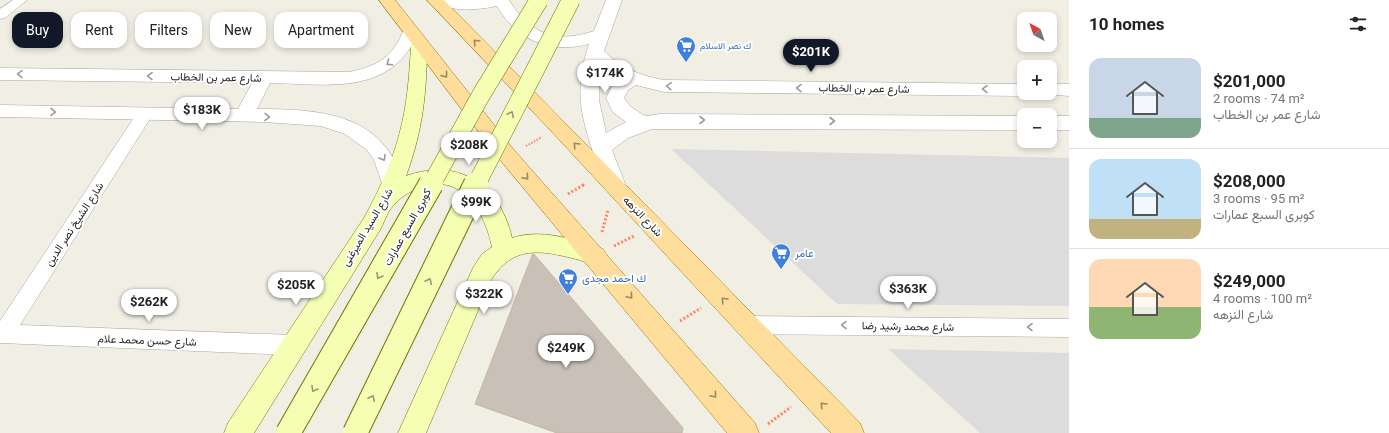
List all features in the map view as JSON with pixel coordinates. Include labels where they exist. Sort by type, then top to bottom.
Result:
[{"type":"main road","points":[[387,0],[507,155],[596,256],[661,333],[754,431]]},
{"type":"main road","name":"شارع النزهه","points":[[435,0],[560,128],[850,433]]},
{"type":"main road","name":"كوبرى السبع عمارات","points":[[288,433],[407,228],[478,101],[539,0]]},
{"type":"main road","points":[[355,433],[501,134],[571,0]]},
{"type":"main road","name":"شارع السيد الميرغنى","points":[[238,433],[389,192],[406,150],[414,117],[418,86],[415,38]]},
{"type":"main road","points":[[389,192],[421,178],[442,177],[462,181],[477,191],[492,210],[501,233],[504,250]]},
{"type":"main road","points":[[412,433],[485,267],[496,254],[521,244],[549,244],[576,249],[596,256]]},
{"type":"street","points":[[0,15],[21,0]]},
{"type":"street","points":[[445,0],[469,5],[484,4],[500,0],[521,28],[541,38],[568,42],[586,40],[601,34]]},
{"type":"street","points":[[609,180],[601,148],[593,125],[590,102],[590,70],[594,52],[614,0]]},
{"type":"street","name":"شارع عمر بن الخطاب","points":[[0,74],[338,79],[360,76],[380,68],[396,58],[415,38]]},
{"type":"street","name":"شارع عمر بن الخطاب","points":[[594,52],[614,69],[634,79],[672,87],[1017,90]]},
{"type":"street","points":[[244,116],[263,78]]},
{"type":"street","points":[[634,79],[620,86],[615,98],[619,107],[627,115],[646,123]]},
{"type":"street","points":[[1057,90],[1069,90]]},
{"type":"street","points":[[0,111],[311,118],[333,122],[363,135],[380,152],[386,162],[389,192]]},
{"type":"street","name":"شارع الشيخ نصر الدين","points":[[1,334],[145,114]]},
{"type":"street","points":[[601,148],[620,132],[646,123],[668,120],[1017,123]]},
{"type":"street","points":[[1057,123],[1069,123]]},
{"type":"street","name":"شارع محمد رشيد رضا","points":[[747,324],[1069,328]]},
{"type":"street","name":"شارع حسن محمد علام","points":[[1,334],[293,345]]},
{"type":"path","points":[[507,155],[560,128]]},
{"type":"path","points":[[550,204],[609,180]]},
{"type":"path","points":[[596,256],[609,180]]},
{"type":"path","points":[[596,256],[653,226]]},
{"type":"path","points":[[661,333],[720,296]]},
{"type":"path","points":[[754,431],[810,392]]},
{"type":"shaded area","points":[[671,149],[1069,158],[1069,306],[837,304]]},
{"type":"shaded area","points":[[888,349],[1069,353],[1069,433],[980,433]]},
{"type":"building","points":[[533,253],[683,428],[682,433],[557,433],[475,404]]},
{"type":"place","name":"ك نصر الاسلام","points":[[686,63]]},
{"type":"place","name":"عامر","points":[[781,270]]},
{"type":"place","name":"ك احمد مجدى","points":[[568,295]]}]
